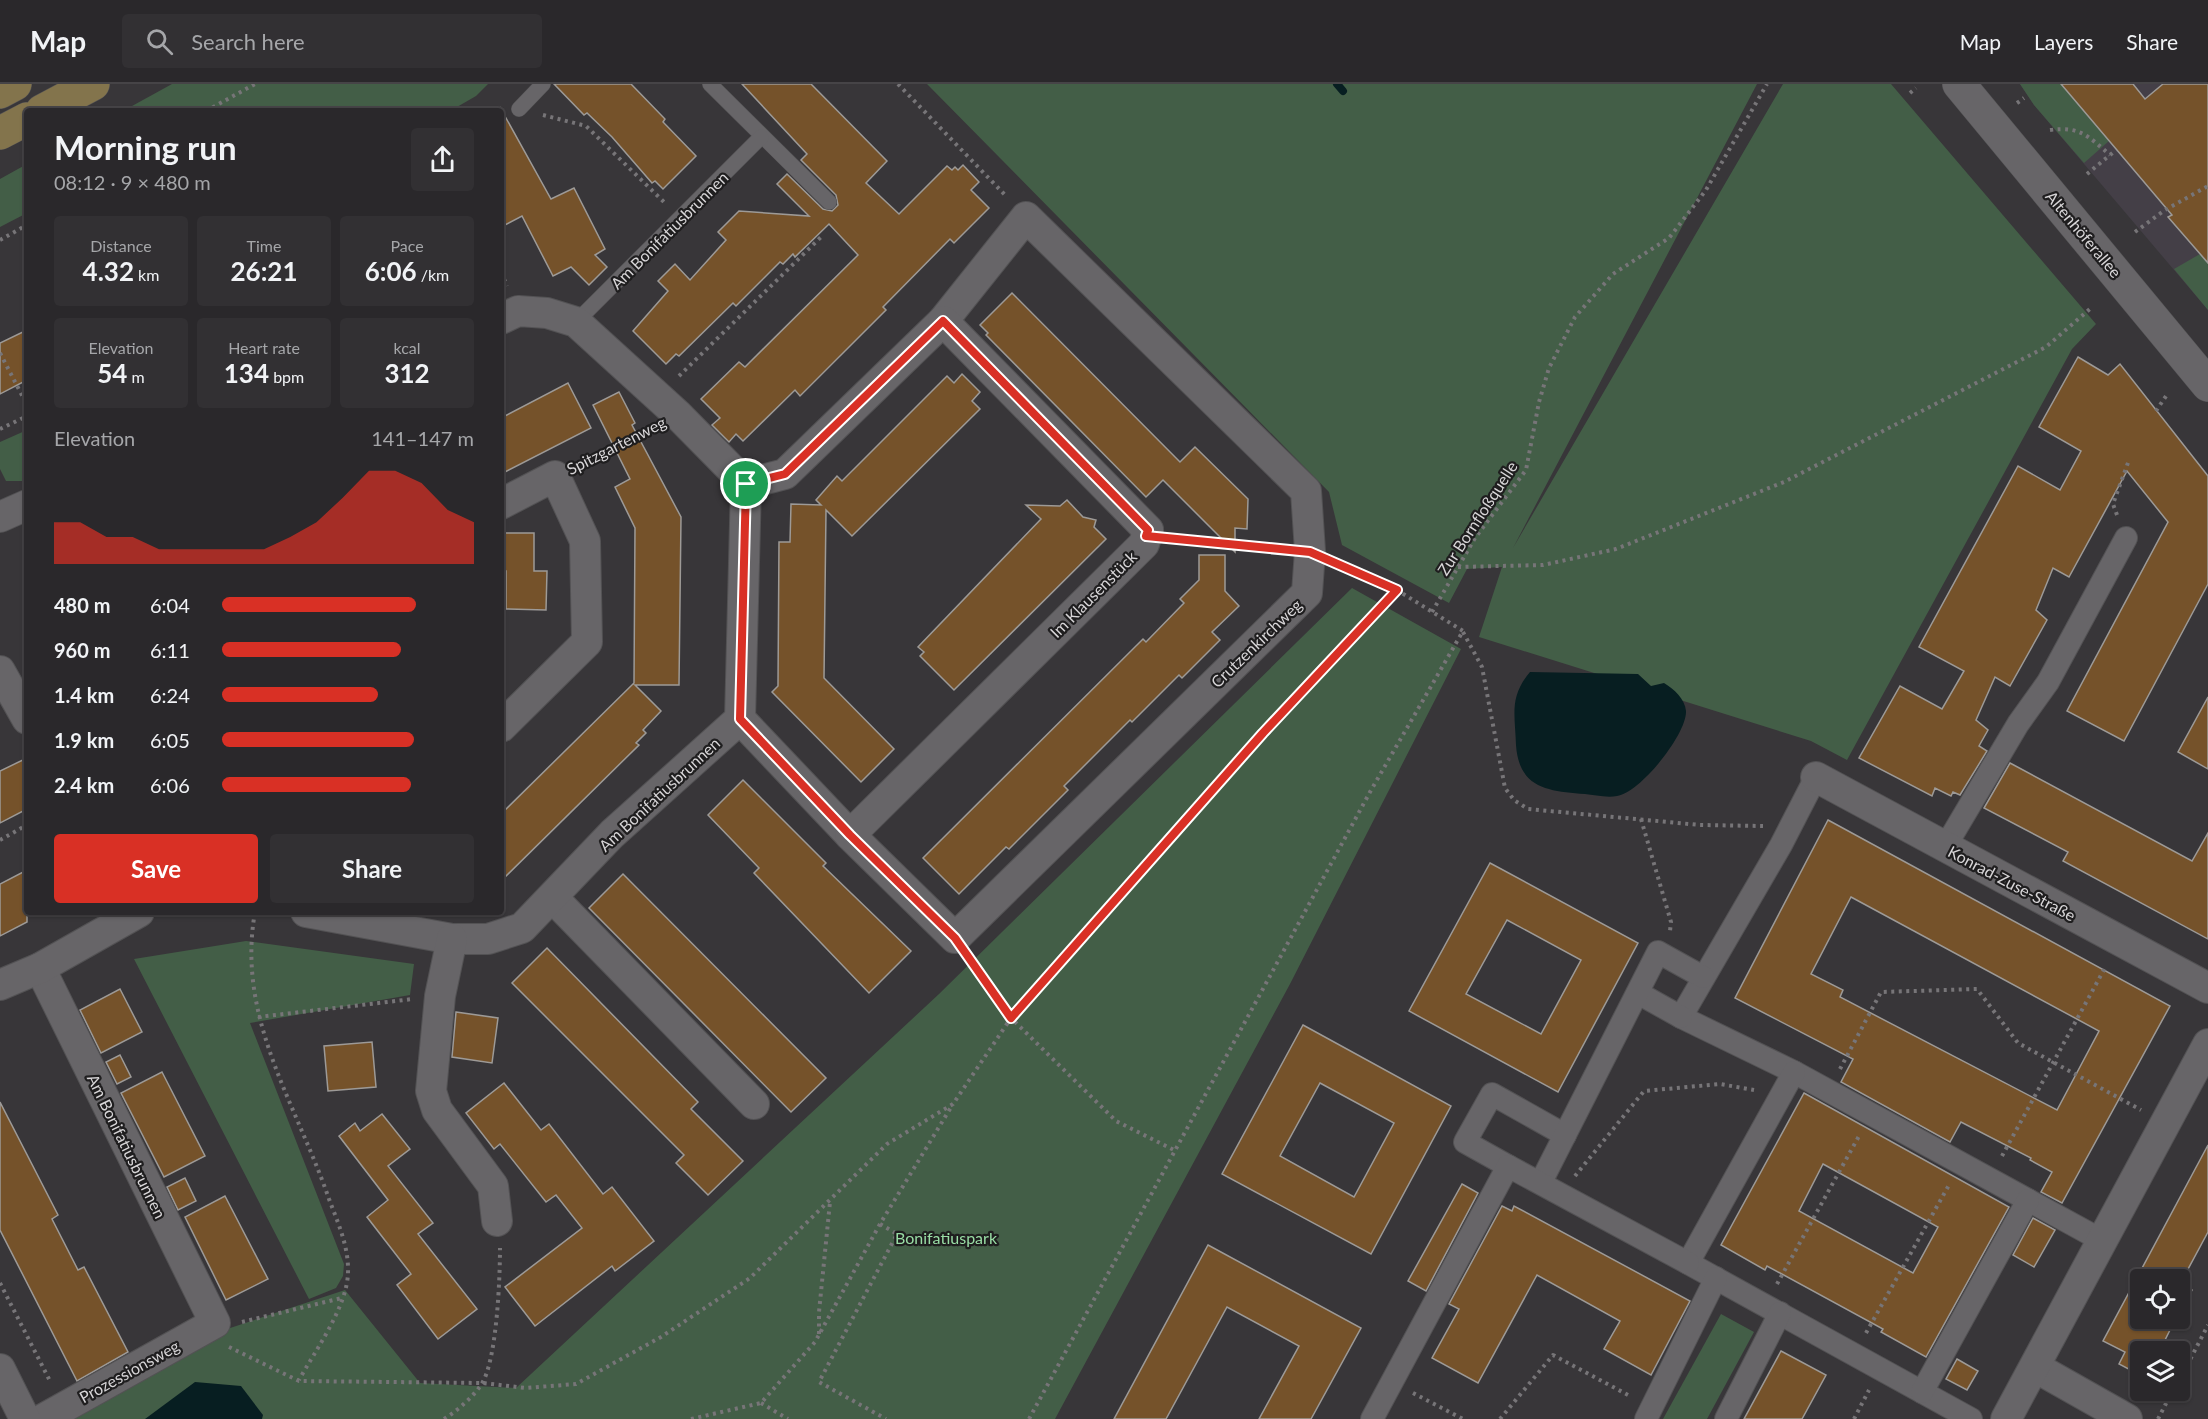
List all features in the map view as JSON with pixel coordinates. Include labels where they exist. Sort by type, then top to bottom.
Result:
[{"type":"main road","points":[[0,92],[15,84]]},
{"type":"main road","points":[[48,108],[93,84]]},
{"type":"main road","points":[[0,134],[24,121]]},
{"type":"street","name":"Altenhöferallee","points":[[1959,84],[2208,385]]},
{"type":"street","points":[[746,484],[785,474],[943,321],[1026,217]]},
{"type":"street","name":"Crutzenkirchweg","points":[[955,938],[1306,593],[1310,552],[1306,491],[1026,217]]},
{"type":"street","points":[[504,318],[518,311],[547,313],[576,322],[668,405],[746,484],[740,719],[850,835],[955,938]]},
{"type":"street","name":"Im Klausenstück","points":[[850,835],[1144,544],[1148,530],[943,321]]},
{"type":"street","name":"Spitzgartenweg","points":[[504,502],[555,476],[585,541],[587,642],[504,724]]},
{"type":"street","points":[[0,517],[24,506]]},
{"type":"street","points":[[1945,847],[2018,724],[2048,682],[2126,538]]},
{"type":"street","points":[[0,671],[24,714]]},
{"type":"street","name":"Am Bonifatiusbrunnen","points":[[322,915],[452,939],[488,939],[522,928],[612,834],[740,719]]},
{"type":"street","points":[[1680,1017],[1780,845],[1816,777]]},
{"type":"street","name":"Konrad-Zuse-Straße","points":[[1816,777],[2208,988]]},
{"type":"street","points":[[553,898],[754,1104]]},
{"type":"street","points":[[0,985],[40,968],[131,915]]},
{"type":"street","points":[[452,939],[440,996],[430,1091],[437,1110],[493,1186],[497,1221]]},
{"type":"street","points":[[1541,1182],[1658,952],[1703,977]]},
{"type":"street","name":"Am Bonifatiusbrunnen","points":[[40,968],[207,1328]]},
{"type":"street","points":[[1638,993],[1680,1017],[1794,1072],[2103,1241]]},
{"type":"street","points":[[2006,1419],[2208,1044]]},
{"type":"street","points":[[1688,1263],[1794,1072]]},
{"type":"street","points":[[1565,1135],[1492,1094],[1465,1142],[1971,1419]]},
{"type":"street","points":[[1372,1419],[1508,1166]]},
{"type":"street","points":[[1922,1392],[2028,1200]]},
{"type":"street","points":[[1649,1413],[1716,1278]]},
{"type":"street","points":[[1726,1419],[1773,1309]]},
{"type":"street","name":"Prozessionsweg","points":[[54,1413],[207,1328]]},
{"type":"street","points":[[2035,1367],[2127,1419]]},
{"type":"street","points":[[0,1369],[25,1419]]},
{"type":"lane","points":[[519,109],[543,84]]},
{"type":"lane","points":[[710,84],[829,202]]},
{"type":"lane","name":"Am Bonifatiusbrunnen","points":[[576,322],[761,137]]},
{"type":"path","points":[[211,108],[255,84]]},
{"type":"path","points":[[898,84],[1026,217]]},
{"type":"path","name":"Zur Bornfloßquelle","points":[[1432,612],[1474,538],[1526,470],[1539,402],[1549,368],[1575,317],[1613,274],[1669,238],[1706,190],[1767,84]]},
{"type":"path","points":[[1910,93],[1916,88]]},
{"type":"path","points":[[2017,103],[2024,98]]},
{"type":"path","points":[[519,109],[586,126],[681,218]]},
{"type":"path","points":[[2050,130],[2069,128],[2084,133],[2110,155]]},
{"type":"path","points":[[2087,174],[2116,150]]},
{"type":"path","points":[[2135,231],[2165,210],[2208,186]]},
{"type":"path","points":[[0,240],[24,227]]},
{"type":"path","name":"Spitzgartenweg","points":[[555,476],[668,405],[822,236]]},
{"type":"path","points":[[1458,567],[1543,565],[1616,549],[1784,482],[2046,347],[2091,308]]},
{"type":"path","points":[[0,353],[24,399]]},
{"type":"path","points":[[2156,411],[2166,396]]},
{"type":"path","points":[[0,429],[24,417]]},
{"type":"path","points":[[2126,538],[2113,504],[2129,460]]},
{"type":"path","points":[[1146,536],[1310,552],[1397,590],[1463,631],[1482,667],[1505,788],[1514,800],[1528,810],[1700,825],[1765,826],[1780,845]]},
{"type":"path","points":[[691,1419],[761,1403],[819,1335],[880,1224],[953,1104],[1011,1018],[1224,777],[1397,590]]},
{"type":"path","points":[[1029,1419],[1370,792],[1463,631]]},
{"type":"path","points":[[1641,819],[1671,922],[1666,956]]},
{"type":"path","points":[[0,840],[24,827]]},
{"type":"path","points":[[255,915],[252,945],[258,1017],[270,1057],[315,1157],[346,1249],[348,1275],[343,1297],[299,1381]]},
{"type":"path","points":[[955,938],[1011,1018],[1116,1121],[1174,1150]]},
{"type":"path","points":[[1990,1179],[2119,941]]},
{"type":"path","points":[[1829,1091],[1881,992],[1977,989],[2018,1043],[2141,1110]]},
{"type":"path","points":[[258,1017],[440,996]]},
{"type":"path","points":[[1562,1194],[1644,1091],[1720,1084],[1782,1095]]},
{"type":"path","points":[[207,1328],[299,1381],[483,1383],[526,1388],[576,1384],[661,1337],[750,1278],[887,1144],[953,1104]]},
{"type":"path","points":[[1773,1309],[1871,1115]]},
{"type":"path","points":[[1853,1354],[1960,1163]]},
{"type":"path","points":[[819,1335],[819,1312],[830,1201]]},
{"type":"path","points":[[444,1419],[458,1410],[483,1383],[494,1345],[500,1251],[497,1221]]},
{"type":"path","points":[[880,1224],[897,1234],[819,1382],[886,1419]]},
{"type":"path","points":[[0,1283],[54,1413]]},
{"type":"path","points":[[207,1328],[343,1297]]},
{"type":"path","points":[[2190,1360],[2208,1325]]},
{"type":"path","points":[[1500,1419],[1552,1355],[1649,1413]]},
{"type":"path","points":[[1854,1419],[1881,1369]]},
{"type":"path","points":[[1392,1382],[1462,1419]]},
{"type":"path","points":[[2158,1419],[2167,1401]]},
{"type":"path","points":[[761,1403],[788,1419]]},
{"type":"shaded area","points":[[2020,84],[2208,84],[2208,310],[2034,105]]},
{"type":"green space","points":[[172,84],[488,84],[476,96],[455,108],[128,108]]},
{"type":"green space","points":[[927,84],[1757,84],[1513,548],[1783,84],[1891,84],[2096,324],[2072,349],[1847,760],[1811,741],[1479,637],[1502,567],[1467,569],[1449,603],[1342,545],[1329,492]]},
{"type":"green space","points":[[2020,84],[2061,84],[2109,141],[2084,163],[2034,105]]},
{"type":"green space","points":[[24,166],[24,215],[0,227],[0,179]]},
{"type":"green space","points":[[2200,254],[2208,263],[2208,310],[2174,269]]},
{"type":"green space","points":[[24,431],[24,481],[6,481],[0,469],[0,442]]},
{"type":"green space","name":"Bonifatiuspark","points":[[1352,588],[1461,649],[1290,984],[1055,1419],[61,1419],[221,1331],[345,1290],[420,1383],[516,1388],[939,994]]},
{"type":"green space","points":[[246,941],[414,964],[410,995],[250,1023],[344,1264],[343,1276],[336,1288],[309,1299],[134,959]]},
{"type":"green space","points":[[1721,1314],[1754,1332],[1707,1419],[1663,1419]]},
{"type":"water","points":[[1530,672],[1638,674],[1651,686],[1664,683],[1675,691],[1685,707],[1684,721],[1679,734],[1660,761],[1638,785],[1627,792],[1605,797],[1548,789],[1530,779],[1518,760],[1514,715],[1516,698],[1523,681]]},
{"type":"water","points":[[195,1382],[241,1386],[263,1415],[262,1419],[145,1419]]},
{"type":"building","points":[[554,84],[631,84],[696,156],[663,189],[655,181],[652,183],[612,137],[587,113],[584,115]]},
{"type":"building","points":[[742,84],[811,84],[887,161],[866,183],[899,214],[947,166],[952,170],[955,167],[958,170],[963,165],[979,182],[971,190],[989,208],[954,243],[950,239],[883,307],[886,310],[800,396],[795,390],[743,441],[736,434],[729,442],[712,425],[720,418],[701,399],[739,362],[745,367],[858,255],[829,224],[795,257],[793,254],[783,264],[780,262],[736,306],[733,303],[679,356],[676,354],[666,364],[633,331],[668,291],[658,281],[675,264],[690,280],[726,240],[718,232],[739,211],[809,216],[777,184],[787,174],[823,209],[832,211],[838,205],[836,195],[801,160],[807,154]]},
{"type":"building","points":[[2061,84],[2133,84],[2145,99],[2163,84],[2208,84],[2208,263],[2168,217],[2172,215]]},
{"type":"building","points":[[504,114],[551,199],[574,188],[605,249],[595,255],[607,267],[589,285],[571,267],[553,276],[522,216],[504,225]]},
{"type":"building","points":[[1012,293],[1180,462],[1195,447],[1248,499],[1247,529],[1235,528],[1235,552],[1163,480],[1146,497],[986,335],[988,333],[980,325]]},
{"type":"building","points":[[24,331],[24,382],[0,394],[0,343]]},
{"type":"building","points":[[2078,357],[2108,375],[2120,364],[2208,476],[2208,584],[2124,741],[2067,711],[2168,522],[2127,471],[2069,577],[2053,568],[2036,610],[2047,620],[2010,686],[1995,677],[1976,720],[1988,730],[1979,746],[1987,751],[1960,795],[1953,792],[1951,796],[1935,788],[1932,796],[1859,758],[1900,686],[1942,709],[1964,671],[1919,647],[2018,466],[2060,490],[2081,451],[2039,427]]},
{"type":"building","points":[[962,374],[980,392],[972,401],[980,409],[852,536],[826,510],[824,678],[894,749],[861,782],[772,692],[778,686],[779,542],[790,542],[791,504],[821,505],[816,500],[837,476],[842,481],[947,376],[954,383]]},
{"type":"building","points":[[568,383],[591,428],[504,472],[504,416]]},
{"type":"building","points":[[619,392],[635,423],[632,425],[681,517],[679,685],[635,685],[661,711],[643,730],[646,733],[636,743],[639,745],[504,878],[504,811],[634,683],[635,528],[615,487],[630,479],[593,405]]},
{"type":"building","points":[[1067,500],[1083,517],[1096,520],[1094,527],[1106,539],[954,690],[920,656],[924,652],[918,647],[1041,519],[1026,505],[1060,506]]},
{"type":"building","points":[[504,533],[534,533],[534,571],[547,571],[546,610],[506,609],[506,571],[504,571]]},
{"type":"building","points":[[1199,555],[1225,555],[1225,591],[1239,606],[1212,632],[1220,640],[1182,678],[1179,675],[1132,722],[1130,720],[1064,786],[1068,790],[1009,849],[1006,847],[959,894],[923,858],[1143,639],[1146,642],[1184,603],[1180,599],[1199,580]]},
{"type":"building","points":[[2208,697],[2208,769],[2178,752]]},
{"type":"building","points":[[24,759],[24,811],[0,823],[0,771]]},
{"type":"building","points":[[2010,763],[2192,861],[2208,833],[2208,939],[2063,861],[2068,852],[1984,808]]},
{"type":"building","points":[[743,780],[826,863],[823,866],[911,951],[869,993],[754,873],[759,868],[708,815]]},
{"type":"building","points":[[1828,820],[2170,1006],[2062,1203],[2041,1192],[2052,1172],[2030,1160],[2031,1158],[1961,1122],[1950,1142],[1841,1082],[1853,1059],[1735,998]],"holes":[[[1851,897],[2099,1031],[2057,1110],[1840,997],[1843,990],[1811,974]]]},
{"type":"building","points":[[1490,863],[1638,943],[1558,1092],[1409,1011]],"holes":[[[1507,920],[1581,960],[1541,1034],[1466,994]]]},
{"type":"building","points":[[24,872],[24,915],[27,915],[27,922],[0,936],[0,884]]},
{"type":"building","points":[[623,874],[826,1078],[791,1112],[589,908]]},
{"type":"building","points":[[547,948],[698,1102],[691,1109],[743,1161],[708,1195],[676,1163],[684,1155],[512,983]]},
{"type":"building","points":[[120,989],[142,1032],[101,1053],[80,1010]]},
{"type":"building","points":[[456,1012],[498,1018],[492,1063],[452,1057]]},
{"type":"building","points":[[1303,1025],[1451,1106],[1371,1254],[1222,1174]],"holes":[[[1320,1083],[1394,1123],[1354,1197],[1280,1156]]]},
{"type":"building","points":[[372,1042],[376,1087],[328,1091],[324,1046]]},
{"type":"building","points":[[120,1055],[131,1077],[117,1084],[106,1062]]},
{"type":"building","points":[[162,1072],[205,1156],[164,1177],[121,1093]]},
{"type":"building","points":[[504,1083],[541,1130],[549,1124],[603,1194],[612,1187],[654,1241],[615,1271],[612,1266],[535,1326],[505,1287],[582,1228],[556,1195],[546,1202],[500,1144],[494,1149],[466,1113]]},
{"type":"building","points":[[1804,1093],[2009,1207],[1926,1357],[1881,1332],[1883,1329],[1767,1266],[1765,1270],[1721,1245]],"holes":[[[1823,1164],[1938,1227],[1913,1273],[1799,1211]]]},
{"type":"building","points":[[0,1102],[58,1215],[52,1219],[78,1270],[84,1267],[128,1352],[77,1381],[0,1230]]},
{"type":"building","points":[[382,1114],[410,1149],[388,1166],[433,1223],[418,1234],[477,1309],[438,1339],[397,1285],[411,1274],[367,1217],[388,1200],[339,1136],[355,1123],[360,1131]]},
{"type":"building","points":[[2208,1145],[2208,1232],[2188,1269],[2142,1269]]},
{"type":"building","points":[[185,1178],[196,1201],[178,1210],[167,1187]]},
{"type":"building","points":[[1462,1184],[1478,1193],[1426,1291],[1408,1281]]},
{"type":"building","points":[[225,1196],[268,1279],[226,1300],[185,1217]]},
{"type":"building","points":[[1502,1206],[1512,1211],[1514,1206],[1690,1301],[1651,1375],[1604,1349],[1620,1321],[1537,1275],[1478,1383],[1432,1358],[1459,1309],[1449,1304]]},
{"type":"building","points":[[2033,1218],[2055,1230],[2034,1267],[2013,1255]]},
{"type":"building","points":[[1208,1245],[1361,1328],[1311,1419],[1259,1419],[1299,1346],[1227,1307],[1166,1419],[1114,1419]]},
{"type":"building","points":[[2130,1291],[2130,1329],[2170,1329],[2164,1341],[2130,1341],[2130,1370],[2119,1364],[2125,1352],[2103,1341]]},
{"type":"building","points":[[1781,1351],[1826,1375],[1802,1419],[1744,1419]]},
{"type":"building","points":[[1957,1359],[1978,1371],[1967,1390],[1946,1379]]},
{"type":"waterway","points":[[1337,84],[1343,91]]},
{"type":"route","points":[[943,321],[1148,530],[1146,536],[1310,552],[1397,590],[1263,733],[1011,1018],[955,938],[850,835],[740,719],[746,484],[785,474],[943,321]]}]
